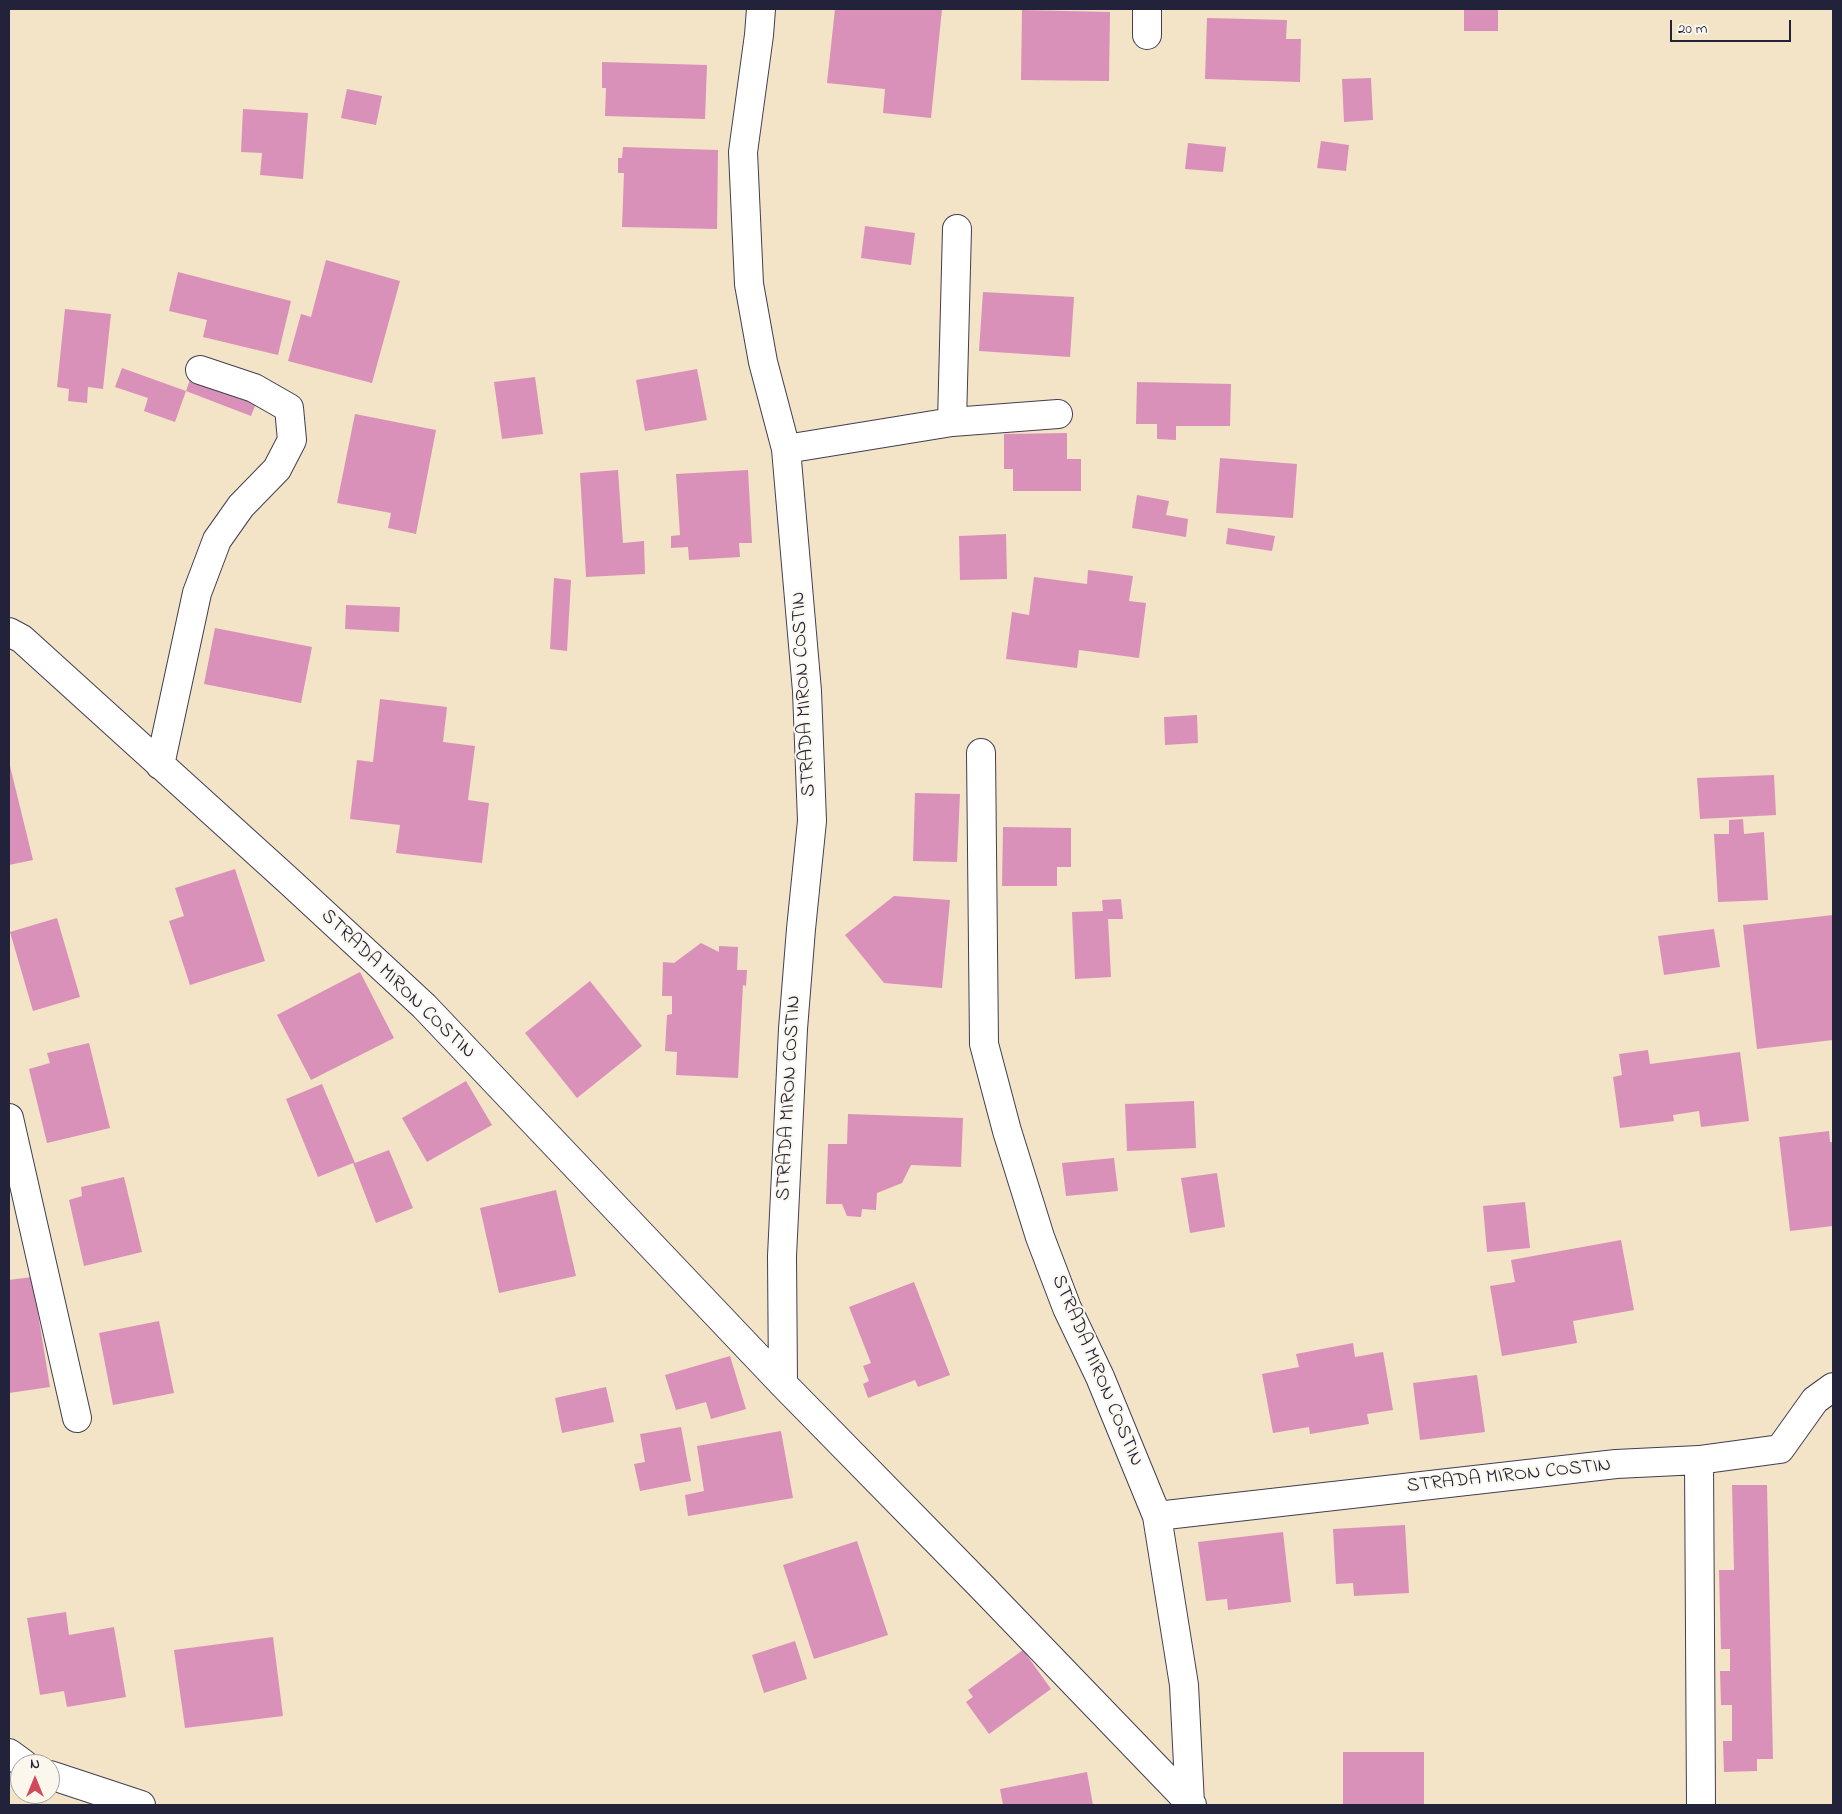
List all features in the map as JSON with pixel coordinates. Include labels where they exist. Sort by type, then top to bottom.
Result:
[{"type":"street","name":"STRADA MIRON COSTIN","points":[[761,9],[760,35],[743,152],[749,284],[763,362],[786,449],[807,691],[812,821],[800,930],[793,1029],[782,1256],[783,1384]]},
{"type":"street","points":[[1147,9],[1147,35]]},
{"type":"street","points":[[952,422],[956,229]]},
{"type":"street","points":[[160,765],[197,592],[217,540],[241,506],[277,469],[292,440],[289,408],[254,388],[200,370]]},
{"type":"street","points":[[786,449],[952,422],[1058,414]]},
{"type":"street","name":"STRADA MIRON COSTIN","points":[[9,632],[22,639],[424,1006],[783,1384],[982,1587],[1191,1805]]},
{"type":"street","name":"STRADA MIRON COSTIN","points":[[981,752],[984,1044],[1007,1131],[1040,1238],[1067,1308],[1100,1377],[1157,1516],[1184,1685],[1191,1805]]},
{"type":"street","points":[[9,1118],[77,1418]]},
{"type":"street","name":"STRADA MIRON COSTIN","points":[[1157,1516],[1616,1464],[1699,1460],[1780,1449],[1815,1400],[1833,1388]]},
{"type":"street","points":[[1699,1460],[1702,1805]]},
{"type":"street","points":[[60,1778],[140,1805]]},
{"type":"building","points":[[835,9],[942,9],[931,118],[883,113],[885,89],[827,83]]},
{"type":"building","points":[[1464,9],[1498,9],[1498,31],[1464,31]]},
{"type":"building","points":[[1022,10],[1110,12],[1109,81],[1021,80]]},
{"type":"building","points":[[1207,18],[1287,20],[1286,39],[1301,39],[1300,82],[1205,79]]},
{"type":"building","points":[[602,62],[707,65],[705,119],[605,116],[606,88],[602,88]]},
{"type":"building","points":[[1371,78],[1373,120],[1344,122],[1342,79]]},
{"type":"building","points":[[347,89],[382,96],[376,125],[341,118]]},
{"type":"building","points":[[243,109],[308,113],[303,179],[260,175],[262,153],[241,152]]},
{"type":"building","points":[[1321,141],[1349,145],[1346,171],[1317,168]]},
{"type":"building","points":[[1188,143],[1226,147],[1223,172],[1185,169]]},
{"type":"building","points":[[623,147],[718,150],[717,229],[622,227],[624,173],[618,173],[618,158],[622,158]]},
{"type":"building","points":[[865,226],[915,233],[911,265],[861,258]]},
{"type":"building","points":[[326,260],[400,281],[372,383],[288,361],[301,314],[311,317]]},
{"type":"building","points":[[178,272],[291,301],[278,355],[203,337],[207,320],[169,311]]},
{"type":"building","points":[[983,292],[1074,297],[1070,357],[979,351]]},
{"type":"building","points":[[65,309],[111,314],[103,389],[88,387],[87,403],[68,401],[69,389],[57,387]]},
{"type":"building","points":[[122,368],[186,391],[175,422],[144,411],[148,398],[115,387]]},
{"type":"building","points":[[697,369],[707,420],[645,431],[636,380]]},
{"type":"building","points":[[191,377],[257,401],[251,416],[186,391]]},
{"type":"building","points":[[535,377],[543,434],[502,439],[494,382]]},
{"type":"building","points":[[1137,382],[1231,384],[1230,426],[1176,426],[1176,440],[1157,439],[1157,424],[1136,424]]},
{"type":"building","points":[[355,414],[436,430],[416,534],[388,528],[391,513],[337,503]]},
{"type":"building","points":[[1067,433],[1067,459],[1081,459],[1081,491],[1013,491],[1013,469],[1004,469],[1004,434]]},
{"type":"building","points":[[1220,458],[1297,464],[1293,518],[1216,513]]},
{"type":"building","points":[[618,470],[623,543],[644,541],[645,574],[586,577],[580,473]]},
{"type":"building","points":[[748,470],[752,543],[739,543],[740,557],[689,560],[688,547],[671,548],[671,536],[680,535],[676,474]]},
{"type":"building","points":[[1137,495],[1169,501],[1166,515],[1188,519],[1186,537],[1132,528]]},
{"type":"building","points":[[1228,528],[1275,536],[1272,551],[1226,544]]},
{"type":"building","points":[[1006,534],[1007,579],[960,580],[959,536]]},
{"type":"building","points":[[1088,570],[1133,576],[1129,601],[1146,603],[1139,658],[1079,650],[1077,668],[1006,659],[1012,612],[1029,615],[1034,577],[1087,584]]},
{"type":"building","points":[[554,578],[571,580],[567,651],[550,649]]},
{"type":"building","points":[[346,605],[400,607],[399,632],[345,629]]},
{"type":"building","points":[[215,628],[312,647],[301,703],[204,684]]},
{"type":"building","points":[[380,699],[447,707],[443,742],[475,746],[468,800],[489,803],[482,863],[396,853],[400,825],[350,819],[357,760],[373,762]]},
{"type":"building","points":[[1197,715],[1198,743],[1165,745],[1164,717]]},
{"type":"building","points":[[9,762],[33,860],[9,865]]},
{"type":"building","points":[[1774,775],[1776,815],[1700,819],[1697,778]]},
{"type":"building","points":[[915,793],[960,794],[957,862],[913,861]]},
{"type":"building","points":[[1743,819],[1744,834],[1764,832],[1768,900],[1718,902],[1714,834],[1729,834],[1729,820]]},
{"type":"building","points":[[1003,827],[1071,828],[1071,867],[1057,867],[1057,886],[1002,886]]},
{"type":"building","points":[[235,869],[265,961],[190,985],[169,921],[184,916],[175,888]]},
{"type":"building","points":[[894,896],[950,900],[942,988],[884,983],[845,935]]},
{"type":"building","points":[[1121,899],[1123,919],[1108,919],[1111,977],[1075,979],[1072,912],[1103,911],[1102,900]]},
{"type":"building","points":[[1833,915],[1833,1040],[1757,1049],[1743,925]]},
{"type":"building","points":[[57,918],[80,997],[33,1011],[10,932]]},
{"type":"building","points":[[1714,929],[1720,967],[1664,975],[1658,936]]},
{"type":"building","points":[[701,943],[719,952],[719,946],[738,947],[737,970],[747,970],[746,986],[743,985],[738,1078],[676,1075],[677,1052],[665,1051],[667,1015],[672,1014],[672,996],[662,996],[663,962],[674,963]]},
{"type":"building","points":[[360,972],[394,1038],[311,1080],[277,1015]]},
{"type":"building","points":[[590,981],[642,1046],[577,1098],[525,1033]]},
{"type":"building","points":[[89,1043],[110,1128],[47,1143],[29,1069],[50,1063],[47,1053]]},
{"type":"building","points":[[1648,1050],[1650,1064],[1740,1052],[1749,1121],[1701,1127],[1699,1111],[1673,1115],[1674,1121],[1620,1128],[1613,1077],[1622,1075],[1619,1054]]},
{"type":"building","points":[[466,1081],[492,1125],[427,1162],[402,1118]]},
{"type":"building","points":[[322,1084],[355,1163],[389,1150],[413,1208],[376,1223],[353,1163],[318,1177],[286,1099]]},
{"type":"building","points":[[1194,1101],[1196,1148],[1127,1151],[1125,1104]]},
{"type":"building","points":[[848,1114],[963,1118],[961,1167],[911,1165],[902,1183],[877,1193],[876,1210],[862,1209],[861,1217],[847,1216],[842,1204],[826,1204],[828,1144],[847,1144]]},
{"type":"building","points":[[1829,1131],[1830,1142],[1833,1142],[1833,1226],[1790,1231],[1779,1137]]},
{"type":"building","points":[[1114,1158],[1118,1191],[1066,1196],[1062,1163]]},
{"type":"building","points":[[1217,1173],[1225,1227],[1190,1233],[1181,1178]]},
{"type":"building","points":[[124,1177],[142,1252],[84,1266],[69,1200],[82,1196],[81,1187]]},
{"type":"building","points":[[556,1190],[576,1276],[499,1293],[480,1208]]},
{"type":"building","points":[[1525,1202],[1530,1248],[1487,1252],[1483,1206]]},
{"type":"building","points":[[1621,1240],[1634,1310],[1573,1321],[1577,1343],[1502,1356],[1490,1286],[1515,1282],[1511,1260]]},
{"type":"building","points":[[32,1277],[50,1387],[9,1393],[9,1280]]},
{"type":"building","points":[[914,1282],[950,1375],[918,1387],[915,1380],[868,1398],[863,1384],[869,1381],[863,1366],[871,1363],[849,1307]]},
{"type":"building","points":[[159,1321],[174,1393],[113,1405],[99,1333]]},
{"type":"building","points":[[1353,1343],[1355,1357],[1383,1352],[1393,1410],[1367,1414],[1369,1424],[1310,1434],[1309,1427],[1273,1433],[1262,1374],[1299,1367],[1296,1354]]},
{"type":"building","points":[[730,1356],[746,1409],[711,1419],[706,1402],[676,1410],[665,1375]]},
{"type":"building","points":[[1477,1375],[1485,1432],[1420,1440],[1413,1383]]},
{"type":"building","points":[[606,1387],[614,1422],[562,1433],[555,1398]]},
{"type":"building","points":[[681,1427],[691,1481],[640,1491],[634,1464],[645,1462],[640,1434]]},
{"type":"building","points":[[781,1431],[793,1498],[688,1516],[685,1495],[704,1491],[697,1446]]},
{"type":"building","points":[[1732,1485],[1767,1485],[1773,1759],[1757,1759],[1757,1771],[1724,1772],[1723,1741],[1732,1741],[1732,1705],[1721,1705],[1720,1671],[1730,1671],[1730,1649],[1721,1649],[1719,1570],[1734,1570]]},
{"type":"building","points":[[1405,1525],[1409,1593],[1354,1596],[1353,1583],[1336,1584],[1333,1529]]},
{"type":"building","points":[[1283,1532],[1291,1602],[1228,1610],[1227,1599],[1206,1601],[1198,1542]]},
{"type":"building","points":[[857,1541],[888,1635],[814,1659],[783,1565]]},
{"type":"building","points":[[66,1612],[69,1635],[114,1627],[126,1697],[67,1707],[64,1691],[40,1695],[27,1618]]},
{"type":"building","points":[[273,1637],[283,1716],[185,1728],[174,1650]]},
{"type":"building","points":[[795,1641],[807,1679],[764,1693],[752,1655]]},
{"type":"building","points":[[1023,1650],[1051,1689],[989,1734],[966,1702],[973,1697],[968,1690]]},
{"type":"building","points":[[1343,1752],[1424,1752],[1424,1805],[1343,1805]]},
{"type":"building","points":[[1087,1772],[1093,1805],[1003,1805],[1000,1789]]}]
